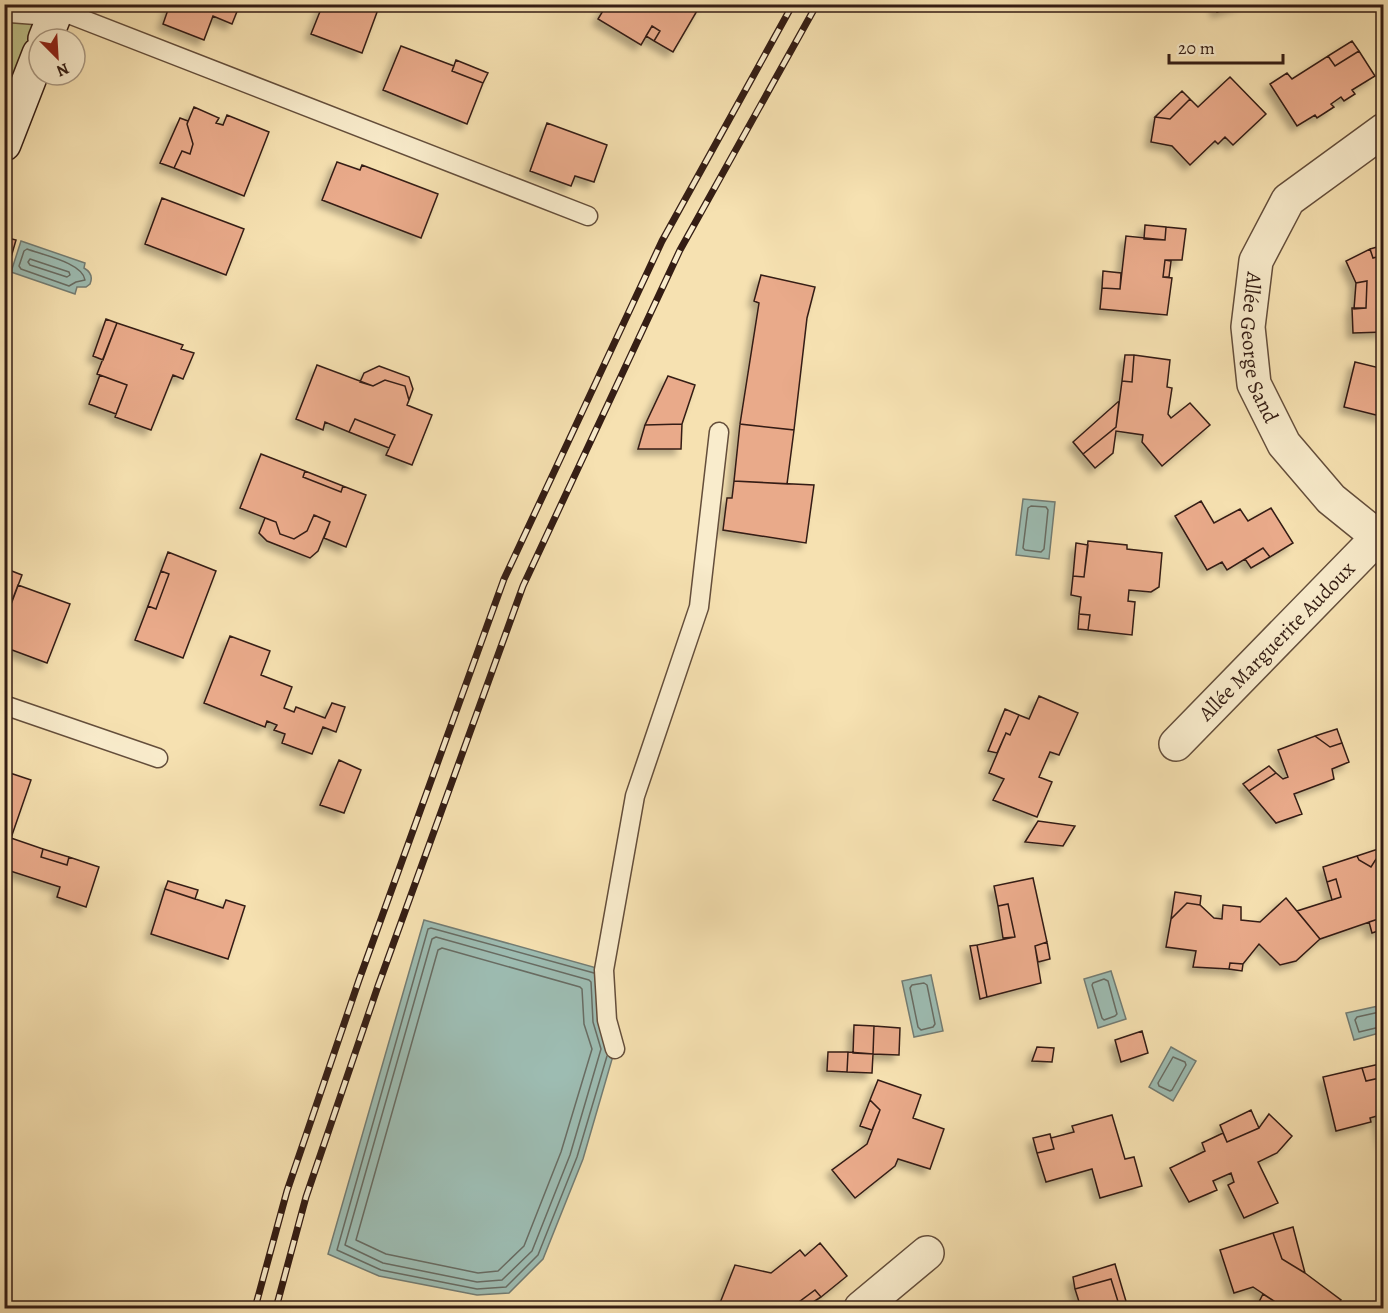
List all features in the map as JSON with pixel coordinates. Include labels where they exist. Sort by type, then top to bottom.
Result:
[{"type":"street","points":[[4,4],[53,18]]},
{"type":"street","points":[[4,144],[27,85]]},
{"type":"street","name":"Allée George Sand","points":[[1381,538],[1331,499],[1284,444],[1254,384],[1248,327],[1256,261],[1288,200],[1383,130]]},
{"type":"street","name":"Allée Marguerite Audoux","points":[[1176,744],[1381,538]]},
{"type":"street","points":[[861,1308],[927,1253]]},
{"type":"lane","points":[[53,18],[588,216]]},
{"type":"lane","points":[[615,1049],[607,1020],[604,970],[635,796],[699,607],[719,432]]},
{"type":"lane","points":[[4,705],[158,758]]},
{"type":"green space","points":[[5,5],[56,9],[49,27],[27,27],[27,86],[5,144]]},
{"type":"water","points":[[21,241],[85,263],[84,268],[91,277],[90,284],[86,287],[77,287],[75,294],[11,272]]},
{"type":"water","points":[[1023,499],[1055,502],[1049,559],[1016,555]]},
{"type":"water","points":[[424,920],[604,970],[615,1049],[583,1159],[543,1259],[509,1293],[477,1295],[379,1276],[328,1254]]},
{"type":"water","points":[[1111,971],[1126,1019],[1098,1028],[1084,979]]},
{"type":"water","points":[[931,975],[943,1031],[914,1037],[902,981]]},
{"type":"water","points":[[1383,1005],[1383,1032],[1354,1040],[1346,1013]]},
{"type":"water","points":[[1171,1047],[1196,1061],[1173,1101],[1149,1087]]},
{"type":"building","points":[[170,4],[240,4],[232,24],[213,16],[204,40],[163,24]]},
{"type":"building","points":[[323,4],[380,4],[362,53],[311,34]]},
{"type":"building","points":[[607,4],[701,4],[673,52],[654,41],[660,31],[652,26],[641,45],[598,19]]},
{"type":"building","points":[[1215,4],[1243,4],[1217,12]]},
{"type":"building","points":[[652,26],[660,31],[654,41],[646,36]]},
{"type":"building","points":[[1352,41],[1359,51],[1335,66],[1328,56]]},
{"type":"building","points":[[401,46],[454,66],[452,71],[483,83],[467,124],[383,90]]},
{"type":"building","points":[[1359,51],[1375,76],[1352,90],[1355,94],[1344,101],[1341,97],[1331,104],[1334,107],[1317,118],[1315,115],[1297,126],[1270,84],[1287,73],[1292,79],[1328,56],[1335,66]]},
{"type":"building","points":[[456,60],[488,73],[483,83],[452,71]]},
{"type":"building","points":[[1230,77],[1266,114],[1233,145],[1225,137],[1218,144],[1215,141],[1190,165],[1172,146],[1151,142],[1155,117],[1170,119],[1190,99],[1198,107]]},
{"type":"building","points":[[1182,91],[1190,99],[1170,119],[1155,117]]},
{"type":"building","points":[[194,107],[219,118],[216,123],[223,125],[227,115],[269,132],[244,196],[174,168],[182,151],[190,154],[193,144],[187,124]]},
{"type":"building","points":[[180,118],[188,121],[193,144],[190,154],[182,151],[174,168],[160,163]]},
{"type":"building","points":[[547,123],[607,145],[594,182],[575,176],[571,186],[530,171]]},
{"type":"building","points":[[337,162],[360,170],[362,165],[438,194],[421,238],[322,200]]},
{"type":"building","points":[[162,198],[244,229],[226,275],[145,244]]},
{"type":"building","points":[[1145,225],[1166,227],[1165,240],[1144,239]]},
{"type":"building","points":[[1166,227],[1186,229],[1182,260],[1165,260],[1163,277],[1172,278],[1167,315],[1100,309],[1102,288],[1120,289],[1126,236],[1165,240]]},
{"type":"building","points":[[4,237],[16,240],[7,271],[4,271]]},
{"type":"building","points":[[1384,245],[1384,255],[1373,258],[1370,249]]},
{"type":"building","points":[[1370,249],[1373,258],[1384,255],[1384,332],[1353,333],[1352,308],[1366,308],[1367,281],[1356,283],[1346,261]]},
{"type":"building","points":[[1165,260],[1171,261],[1169,277],[1163,277]]},
{"type":"building","points":[[1103,271],[1121,273],[1120,289],[1102,288]]},
{"type":"building","points":[[761,275],[815,287],[807,318],[794,430],[740,424],[759,303],[754,301]]},
{"type":"building","points":[[1367,281],[1366,308],[1354,309],[1356,283]]},
{"type":"building","points":[[106,319],[117,323],[103,360],[93,356]]},
{"type":"building","points":[[117,323],[183,345],[181,349],[194,353],[183,379],[173,375],[151,430],[115,417],[127,385],[97,374]]},
{"type":"building","points":[[1125,355],[1134,355],[1132,382],[1122,381]]},
{"type":"building","points":[[1134,355],[1170,360],[1167,387],[1172,388],[1168,414],[1171,418],[1190,403],[1210,425],[1162,466],[1142,442],[1143,435],[1116,431],[1113,453],[1095,468],[1083,454],[1116,427],[1122,381],[1132,382]]},
{"type":"building","points":[[1355,362],[1384,369],[1384,417],[1344,407]]},
{"type":"building","points":[[317,365],[373,386],[385,380],[405,386],[409,400],[407,405],[432,415],[412,465],[386,455],[395,435],[355,419],[349,432],[325,422],[323,430],[296,419]]},
{"type":"building","points":[[379,366],[409,377],[413,389],[409,400],[405,386],[385,380],[373,386],[360,382],[364,373]]},
{"type":"building","points":[[100,375],[127,385],[116,414],[89,404]]},
{"type":"building","points":[[668,376],[695,385],[682,424],[645,425]]},
{"type":"building","points":[[1119,401],[1116,427],[1083,454],[1073,442]]},
{"type":"building","points":[[355,419],[395,435],[389,448],[349,432]]},
{"type":"building","points":[[682,424],[681,449],[638,449],[645,425]]},
{"type":"building","points":[[740,424],[794,430],[787,484],[734,481]]},
{"type":"building","points":[[261,454],[305,471],[303,477],[341,492],[343,486],[366,495],[346,547],[324,538],[330,522],[314,515],[307,531],[294,539],[280,534],[276,522],[240,508]]},
{"type":"building","points":[[305,471],[343,486],[341,492],[303,477]]},
{"type":"building","points":[[734,481],[814,485],[806,543],[723,530],[727,498],[732,498]]},
{"type":"building","points":[[1201,501],[1214,523],[1240,509],[1248,521],[1271,508],[1293,543],[1270,557],[1263,548],[1227,570],[1222,562],[1207,570],[1175,516]]},
{"type":"building","points":[[314,515],[330,522],[318,551],[310,558],[267,541],[259,533],[265,518],[276,522],[280,534],[294,539],[307,531]]},
{"type":"building","points":[[1088,541],[1127,545],[1127,549],[1162,553],[1159,587],[1151,592],[1129,590],[1128,601],[1135,602],[1132,635],[1088,630],[1090,615],[1079,614],[1081,597],[1071,595],[1073,576],[1084,577]]},
{"type":"building","points":[[1076,543],[1088,545],[1084,577],[1073,576]]},
{"type":"building","points":[[1263,548],[1270,557],[1251,568],[1245,559]]},
{"type":"building","points":[[168,552],[216,571],[183,658],[135,640],[148,606],[156,609],[169,574],[161,571]]},
{"type":"building","points":[[4,568],[22,575],[10,607],[4,605]]},
{"type":"building","points":[[161,571],[169,574],[156,609],[148,606]]},
{"type":"building","points":[[18,585],[70,604],[47,663],[4,647],[10,625],[4,622]]},
{"type":"building","points":[[1079,614],[1090,615],[1088,630],[1078,629]]},
{"type":"building","points":[[230,636],[270,651],[261,675],[292,687],[284,708],[294,712],[296,707],[325,718],[332,703],[345,707],[336,732],[323,727],[312,754],[282,743],[285,734],[274,730],[277,725],[267,721],[265,727],[204,703]]},
{"type":"building","points":[[1039,696],[1078,713],[1059,755],[1050,752],[1039,777],[1052,782],[1037,817],[993,800],[1004,779],[989,773],[1006,733],[1010,735],[1019,715],[1029,719]]},
{"type":"building","points":[[1005,709],[1019,715],[1010,735],[1006,733],[997,753],[988,751]]},
{"type":"building","points":[[1337,729],[1342,743],[1330,747],[1315,736]]},
{"type":"building","points":[[1315,736],[1330,747],[1342,743],[1349,762],[1332,769],[1334,779],[1294,794],[1302,814],[1276,823],[1249,791],[1276,773],[1283,779],[1288,777],[1278,750]]},
{"type":"building","points":[[339,760],[361,770],[344,813],[320,805]]},
{"type":"building","points":[[1269,766],[1276,773],[1249,791],[1243,784]]},
{"type":"building","points":[[4,771],[31,780],[11,838],[43,849],[41,857],[67,865],[69,857],[99,867],[86,907],[57,897],[60,887],[4,869]]},
{"type":"building","points":[[1038,821],[1075,826],[1063,846],[1025,842]]},
{"type":"building","points":[[1384,847],[1384,856],[1376,859],[1371,867],[1359,860],[1357,856]]},
{"type":"building","points":[[43,849],[69,857],[67,865],[41,857]]},
{"type":"building","points":[[1357,856],[1359,860],[1371,867],[1376,859],[1384,856],[1384,917],[1320,939],[1297,911],[1341,897],[1336,879],[1327,882],[1323,867]]},
{"type":"building","points":[[1033,878],[1047,942],[1035,946],[1041,983],[987,997],[977,945],[1015,937],[1008,904],[998,906],[994,886]]},
{"type":"building","points":[[1336,879],[1341,897],[1332,900],[1327,882]]},
{"type":"building","points":[[168,881],[198,890],[195,899],[165,889]]},
{"type":"building","points":[[165,889],[223,908],[226,900],[245,906],[228,959],[151,934]]},
{"type":"building","points":[[1175,892],[1201,896],[1200,905],[1187,903],[1171,919]]},
{"type":"building","points":[[1286,898],[1320,939],[1296,961],[1280,965],[1259,944],[1243,964],[1230,963],[1229,969],[1193,967],[1196,951],[1166,947],[1171,919],[1187,903],[1200,905],[1214,918],[1222,919],[1223,905],[1241,907],[1241,920],[1260,922]]},
{"type":"building","points":[[1008,904],[1015,937],[1003,938],[998,906]]},
{"type":"building","points":[[1384,917],[1384,929],[1372,933],[1369,922]]},
{"type":"building","points":[[1047,942],[1050,959],[1038,962],[1035,946]]},
{"type":"building","points":[[977,945],[987,997],[980,999],[970,946]]},
{"type":"building","points":[[1230,963],[1243,964],[1242,971],[1229,969]]},
{"type":"building","points":[[854,1025],[874,1026],[873,1054],[853,1053]]},
{"type":"building","points":[[874,1026],[900,1028],[899,1055],[873,1054]]},
{"type":"building","points":[[1142,1031],[1148,1053],[1121,1062],[1115,1040]]},
{"type":"building","points":[[1037,1047],[1054,1048],[1052,1062],[1032,1061]]},
{"type":"building","points":[[828,1052],[848,1052],[847,1072],[827,1071]]},
{"type":"building","points":[[848,1052],[873,1054],[872,1073],[847,1072]]},
{"type":"building","points":[[1384,1063],[1384,1077],[1366,1081],[1362,1068]]},
{"type":"building","points":[[1362,1068],[1366,1081],[1384,1077],[1384,1144],[1377,1116],[1370,1118],[1371,1122],[1336,1131],[1323,1077]]},
{"type":"building","points":[[878,1080],[921,1095],[913,1118],[944,1129],[930,1169],[898,1159],[895,1166],[855,1198],[832,1170],[867,1144],[880,1110],[870,1100]]},
{"type":"building","points":[[870,1100],[880,1110],[872,1130],[860,1126]]},
{"type":"building","points":[[1251,1110],[1259,1128],[1227,1142],[1220,1125]]},
{"type":"building","points":[[1269,1114],[1292,1136],[1277,1153],[1258,1162],[1278,1203],[1244,1218],[1228,1185],[1234,1182],[1231,1173],[1213,1181],[1217,1190],[1189,1202],[1170,1168],[1205,1151],[1202,1143],[1223,1133],[1227,1142],[1259,1128]]},
{"type":"building","points":[[1112,1115],[1125,1159],[1134,1157],[1142,1186],[1100,1198],[1092,1169],[1046,1182],[1037,1153],[1054,1149],[1051,1138],[1074,1132],[1072,1126]]},
{"type":"building","points":[[1050,1134],[1054,1149],[1037,1153],[1033,1138]]},
{"type":"building","points":[[1293,1227],[1305,1273],[1282,1259],[1273,1233]]},
{"type":"building","points":[[1273,1233],[1282,1259],[1341,1300],[1335,1308],[1272,1308],[1274,1301],[1253,1287],[1234,1293],[1220,1250]]},
{"type":"building","points":[[820,1243],[847,1276],[821,1297],[815,1290],[799,1302],[804,1308],[718,1308],[735,1265],[771,1273],[800,1250],[805,1256]]},
{"type":"building","points":[[1115,1264],[1128,1308],[1120,1308],[1111,1279],[1075,1289],[1073,1277]]},
{"type":"building","points":[[1111,1279],[1120,1308],[1081,1308],[1075,1289]]},
{"type":"building","points":[[815,1290],[821,1297],[804,1308],[799,1302]]},
{"type":"building","points":[[1263,1294],[1274,1301],[1271,1308],[1259,1302]]},
{"type":"railway","points":[[255,1308],[287,1191],[359,980],[504,579],[662,241],[793,4]]},
{"type":"railway","points":[[276,1308],[306,1197],[378,986],[523,586],[680,250],[817,4]]}]
